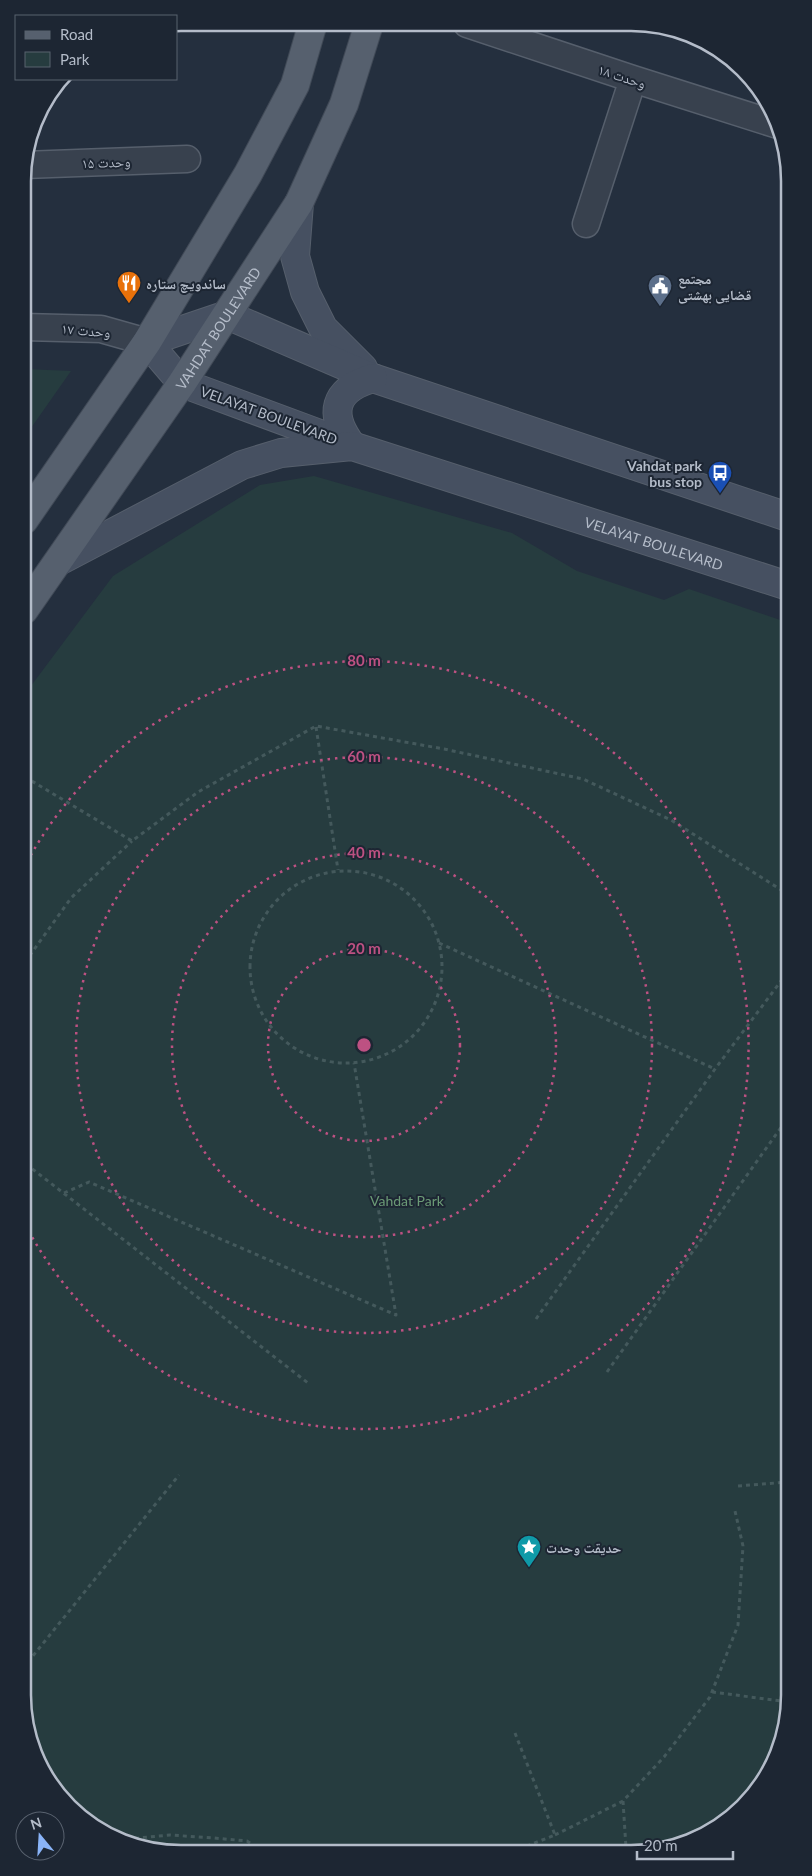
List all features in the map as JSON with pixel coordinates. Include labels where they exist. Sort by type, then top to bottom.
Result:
[{"type":"main road","points":[[32,509],[148,342],[248,174],[295,85],[310,31]]},
{"type":"main road","name":"VAHDAT BOULEVARD","points":[[32,599],[182,383],[300,203],[344,104],[367,31]]},
{"type":"main road","points":[[300,203],[295,256],[305,292],[323,328],[373,378]]},
{"type":"main road","points":[[148,342],[227,315],[373,378],[781,515]]},
{"type":"main road","name":"VELAYAT BOULEVARD","points":[[148,342],[182,383],[352,446],[781,583]]},
{"type":"main road","points":[[352,446],[342,433],[337,413],[339,401],[345,392],[356,383],[373,378]]},
{"type":"main road","name":"VELAYAT BOULEVARD","points":[[59,561],[242,465],[282,453],[352,446]]},
{"type":"street","name":"وحدت ۱۸","points":[[488,31],[768,122]]},
{"type":"street","points":[[586,224],[633,79]]},
{"type":"street","name":"وحدت ۱۵","points":[[33,165],[187,159]]},
{"type":"street","name":"وحدت ۱۷","points":[[32,327],[101,329],[148,342]]},
{"type":"path","points":[[316,726],[338,870]]},
{"type":"path","points":[[31,954],[71,898],[132,841],[198,792],[316,726],[444,749],[583,779],[671,820],[781,890]]},
{"type":"path","points":[[32,781],[132,841]]},
{"type":"path","points":[[338,870],[379,875],[413,896],[434,925],[438,942],[443,962],[438,998],[422,1026],[391,1052],[354,1063],[318,1060],[282,1041],[259,1012],[248,974],[253,937],[272,903],[303,879],[338,870]]},
{"type":"path","points":[[438,942],[715,1069]]},
{"type":"path","points":[[536,1318],[715,1069],[780,982]]},
{"type":"path","points":[[64,1193],[89,1182],[396,1315],[354,1063]]},
{"type":"path","points":[[607,1372],[780,1128]]},
{"type":"path","points":[[31,1168],[308,1382]]},
{"type":"path","points":[[31,1658],[179,1475]]},
{"type":"path","points":[[738,1486],[780,1483]]},
{"type":"path","points":[[529,1845],[555,1835],[623,1801],[664,1757],[710,1697],[738,1624],[743,1546],[735,1511]]},
{"type":"path","points":[[712,1692],[780,1701]]},
{"type":"path","points":[[515,1733],[555,1835]]},
{"type":"path","points":[[623,1801],[626,1845]]},
{"type":"path","points":[[137,1838],[170,1835],[247,1841],[253,1845]]},
{"type":"green space","points":[[32,369],[71,371],[32,427]]},
{"type":"green space","name":"Vahdat Park","points":[[314,476],[512,533],[577,571],[664,600],[689,589],[781,620],[780,1705],[776,1734],[769,1752],[761,1770],[744,1794],[730,1808],[706,1825],[670,1840],[631,1845],[181,1845],[152,1842],[133,1837],[115,1829],[82,1808],[68,1794],[51,1770],[36,1734],[31,1695],[32,685],[113,576],[260,485]]},
{"type":"place","name":"ساندویچ ستاره","points":[[129,304]]},
{"type":"place","name":"مجتمع قضایی بهشتی","points":[[660,307]]},
{"type":"place","name":"Vahdat park bus stop","points":[[720,494]]},
{"type":"place","name":"حدیقت وحدت","points":[[529,1568]]}]
